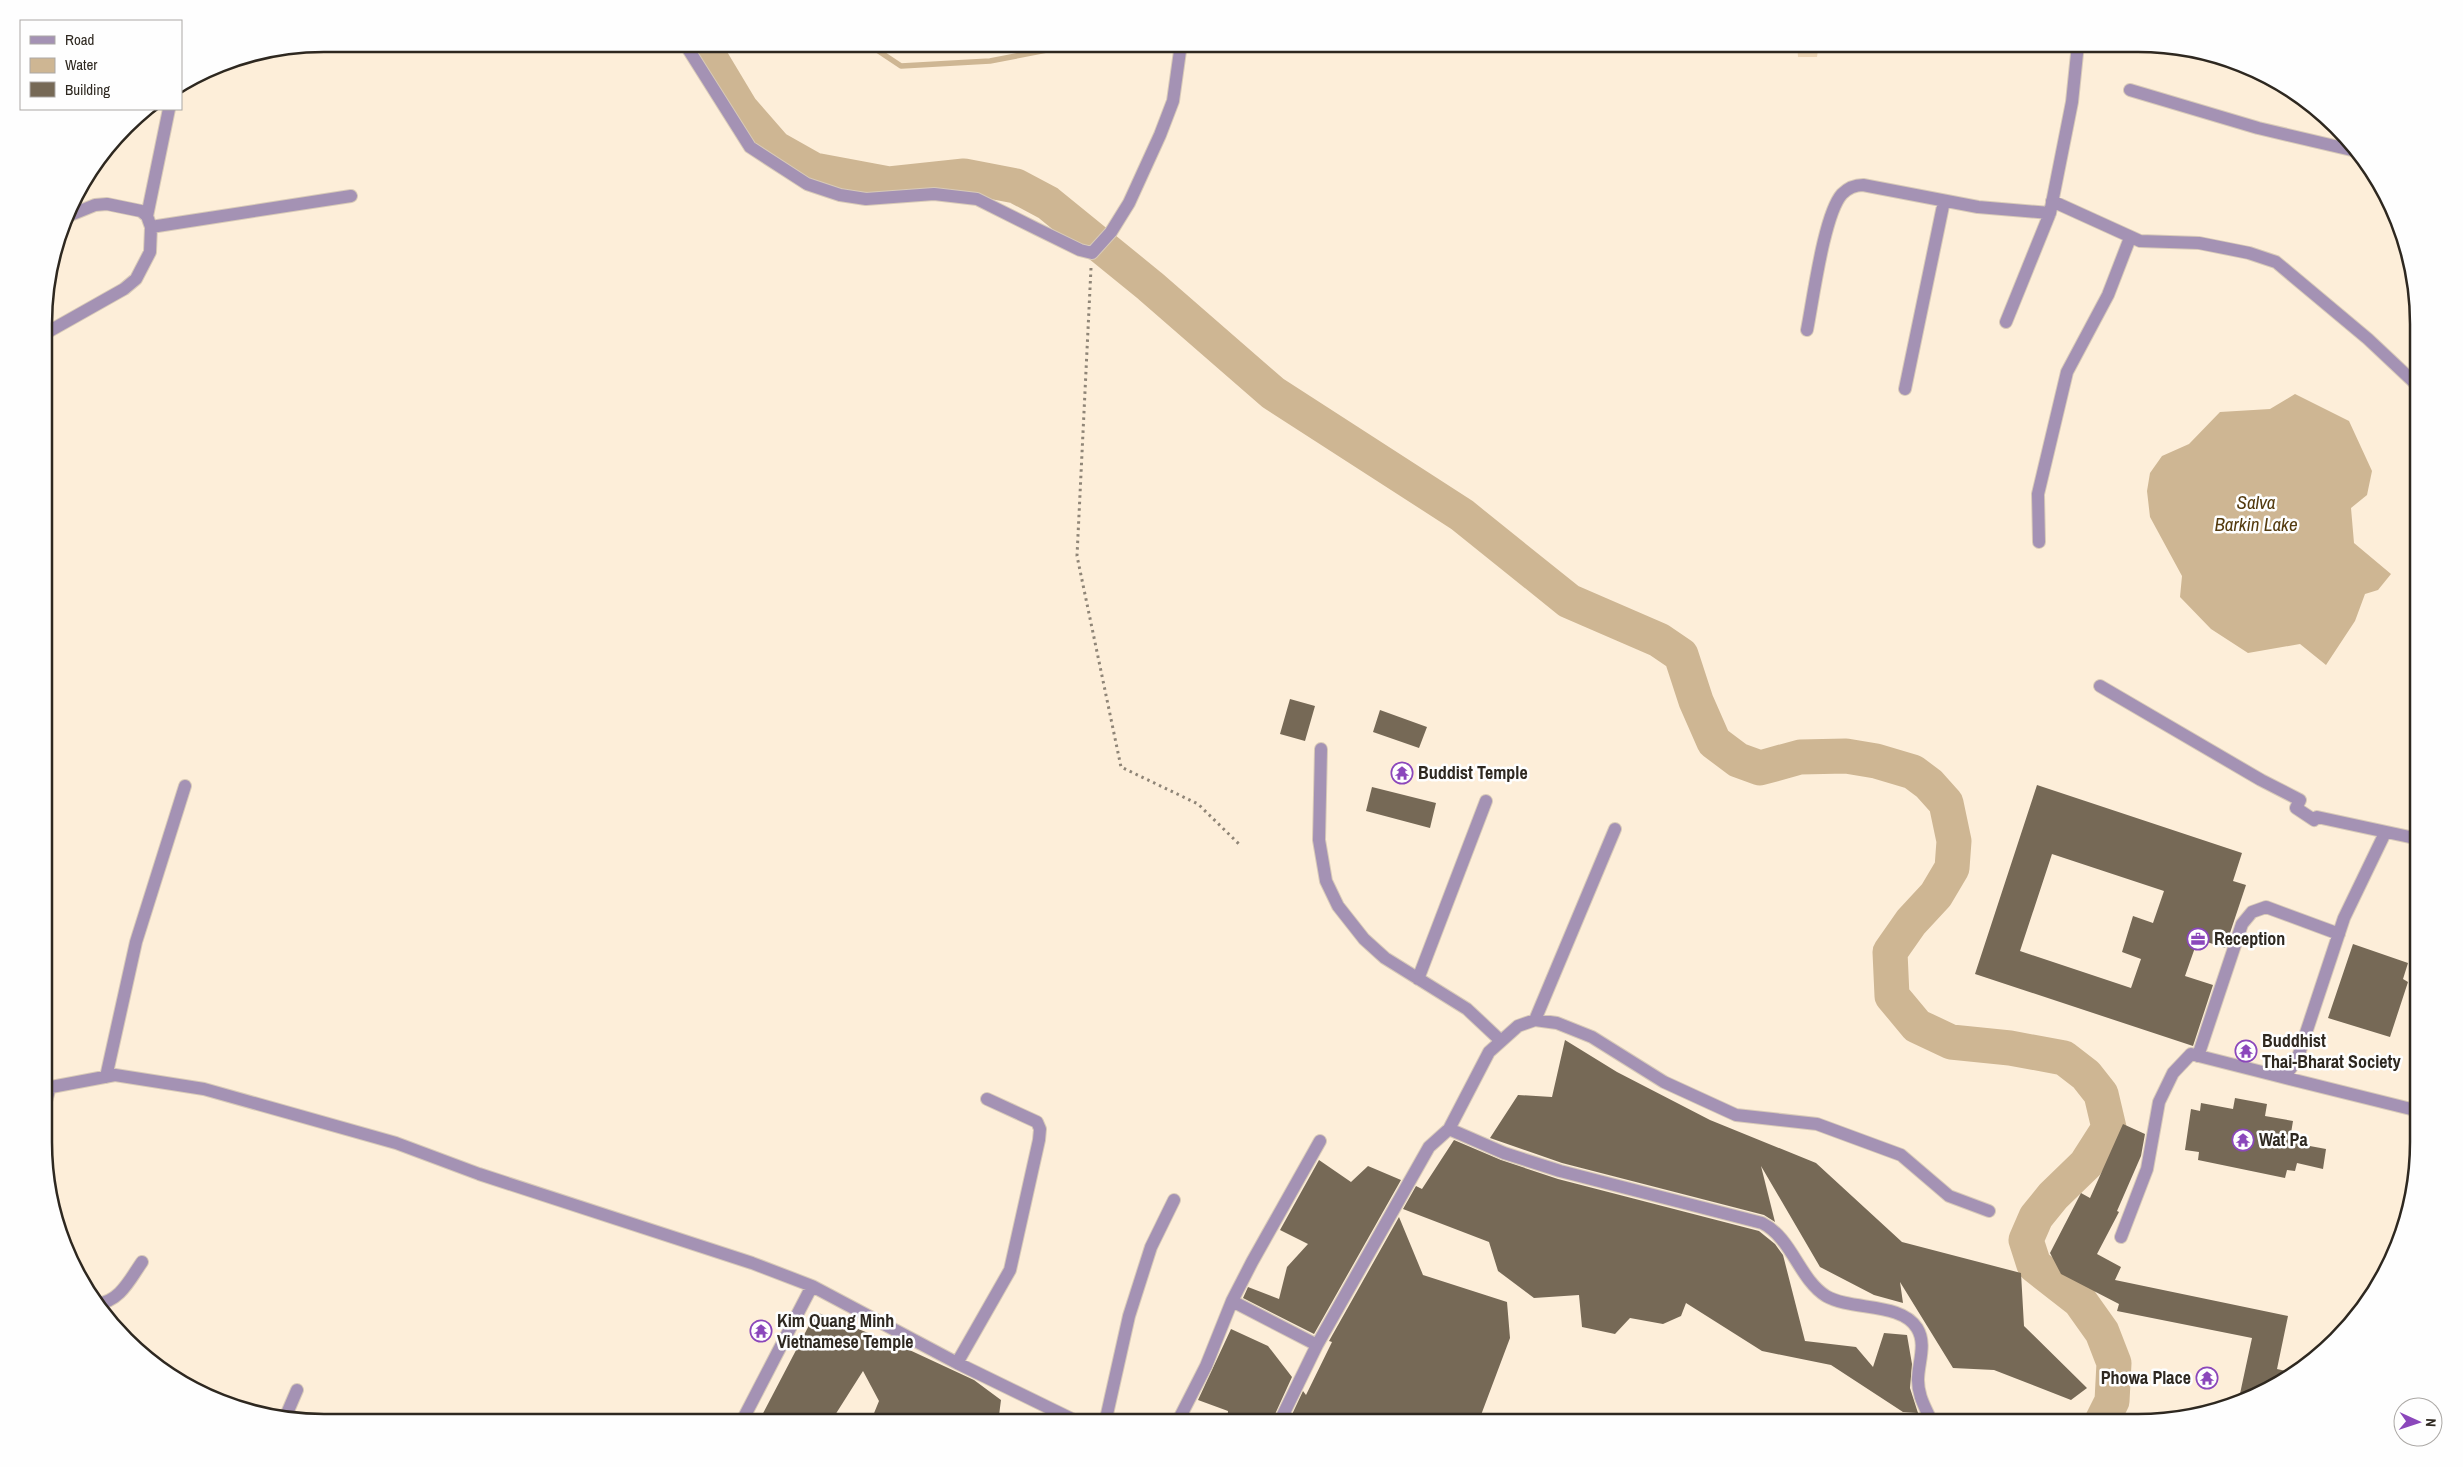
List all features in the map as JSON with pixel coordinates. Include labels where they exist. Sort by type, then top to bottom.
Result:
[{"type":"street","points":[[690,52],[742,138],[750,147],[808,184],[840,196],[866,199],[934,194],[977,198],[1042,232],[1092,253],[1111,232],[1129,203],[1170,111],[1175,91],[1180,52]]},
{"type":"street","points":[[2006,322],[2051,207],[2072,102],[2077,52]]},
{"type":"street","points":[[2130,90],[2258,128],[2346,149]]},
{"type":"street","points":[[52,331],[124,289],[136,279],[150,252],[149,222],[169,110]]},
{"type":"street","points":[[1807,330],[1828,229],[1837,202],[1842,194],[1856,185],[1863,185],[1978,207],[2051,207],[2140,241],[2199,243],[2249,253],[2276,262],[2368,339],[2410,379]]},
{"type":"street","points":[[149,222],[351,196]]},
{"type":"street","points":[[1905,389],[1944,201]]},
{"type":"street","points":[[77,212],[95,205],[108,204],[141,211],[149,222]]},
{"type":"street","points":[[2039,542],[2038,494],[2067,372],[2108,295],[2130,238]]},
{"type":"street","points":[[2100,686],[2300,800],[2296,808],[2314,820],[2318,817],[2410,837]]},
{"type":"street","points":[[1321,749],[1318,840],[1326,881],[1338,906],[1364,939],[1385,958],[1467,1009],[1501,1041]]},
{"type":"street","points":[[106,1077],[136,942],[185,786]]},
{"type":"street","points":[[1418,979],[1486,801]]},
{"type":"street","points":[[1535,1020],[1615,829]]},
{"type":"street","points":[[2278,1076],[2288,1073],[2297,1060],[2344,918],[2386,833]]},
{"type":"street","points":[[2198,1056],[2242,924],[2252,912],[2266,907],[2339,934]]},
{"type":"street","points":[[1283,1414],[1317,1345],[1429,1147],[1449,1129],[1489,1052],[1518,1026],[1535,1020],[1557,1023],[1592,1036],[1664,1082],[1736,1116],[1817,1124],[1901,1155],[1950,1196],[1988,1212]]},
{"type":"street","points":[[2121,1237],[2147,1169],[2160,1102],[2173,1074],[2191,1054],[2410,1108]]},
{"type":"street","points":[[52,1086],[115,1075],[204,1088],[396,1143],[479,1174],[752,1263],[812,1286],[1049,1414]]},
{"type":"street","points":[[956,1363],[1010,1270],[1039,1140],[1040,1128],[1037,1122],[987,1099]]},
{"type":"street","points":[[1449,1129],[1504,1153],[1560,1172],[1762,1223],[1774,1229],[1806,1274],[1824,1294],[1845,1302],[1899,1313],[1912,1322],[1918,1330],[1922,1348],[1918,1380],[1921,1401],[1928,1414]]},
{"type":"street","points":[[1182,1414],[1216,1346],[1232,1301],[1268,1232],[1320,1141]]},
{"type":"street","points":[[1106,1414],[1129,1316],[1151,1247],[1174,1200]]},
{"type":"street","points":[[105,1303],[120,1294],[142,1262]]},
{"type":"street","points":[[746,1414],[812,1286]]},
{"type":"street","points":[[1232,1301],[1317,1345]]},
{"type":"street","points":[[288,1412],[297,1390]]},
{"type":"path","points":[[1092,253],[1077,556],[1122,767],[1198,804],[1239,844]]},
{"type":"shaded area","points":[[1798,52],[1818,52],[1817,57],[1798,57]]},
{"type":"water","name":"Salva Barkin Lake","points":[[2295,394],[2349,421],[2372,471],[2367,495],[2351,508],[2354,543],[2391,574],[2378,590],[2365,594],[2355,621],[2326,665],[2300,644],[2248,653],[2211,629],[2180,597],[2182,576],[2150,517],[2147,491],[2150,473],[2162,456],[2189,444],[2220,412],[2270,409]]},
{"type":"building","points":[[1290,699],[1315,706],[1305,741],[1280,734]]},
{"type":"building","points":[[1380,710],[1427,727],[1419,748],[1373,732]]},
{"type":"building","points":[[2037,785],[2242,853],[2233,881],[2246,885],[2225,948],[2198,939],[2185,976],[2213,985],[2193,1046],[1975,974]],"holes":[[[2052,854],[2164,891],[2153,923],[2133,916],[2122,952],[2141,959],[2131,988],[2020,951]]]},
{"type":"building","points":[[1372,787],[1436,803],[1430,828],[1366,811]]},
{"type":"building","points":[[2353,944],[2408,963],[2403,979],[2408,982],[2390,1037],[2328,1018]]},
{"type":"building","points":[[1565,1040],[1617,1072],[1710,1120],[1816,1163],[1902,1242],[2021,1273],[2024,1326],[2087,1388],[2071,1400],[1994,1370],[1953,1368],[1900,1282],[1903,1303],[1874,1295],[1820,1267],[1761,1166],[1775,1222],[1764,1215],[1562,1163],[1490,1138],[1518,1095],[1552,1097]]},
{"type":"building","name":"Wat Pa","points":[[2235,1098],[2267,1104],[2265,1116],[2293,1121],[2291,1133],[2300,1135],[2299,1144],[2326,1149],[2323,1169],[2297,1163],[2295,1171],[2287,1170],[2285,1178],[2198,1160],[2199,1152],[2185,1150],[2191,1109],[2200,1111],[2201,1103],[2233,1109]]},
{"type":"building","points":[[2123,1124],[2145,1134],[2141,1156],[2117,1211],[2119,1212],[2097,1254],[2121,1267],[2115,1280],[2288,1316],[2277,1369],[2286,1371],[2240,1395],[2252,1338],[2117,1311],[2119,1304],[2061,1274],[2050,1253],[2081,1193],[2090,1198]]},
{"type":"building","points":[[1454,1140],[1501,1160],[1558,1179],[1759,1231],[1775,1244],[1783,1255],[1805,1341],[1856,1347],[1873,1367],[1884,1333],[1907,1335],[1912,1364],[1910,1388],[1918,1413],[1903,1412],[1831,1365],[1762,1351],[1686,1303],[1681,1316],[1663,1324],[1630,1318],[1615,1334],[1582,1327],[1579,1295],[1534,1298],[1498,1271],[1489,1242],[1403,1209],[1416,1186],[1422,1189]]},
{"type":"building","points":[[1319,1160],[1351,1182],[1368,1166],[1401,1180],[1314,1334],[1243,1298],[1248,1287],[1279,1299],[1287,1267],[1308,1244],[1280,1230]]},
{"type":"building","points":[[1399,1217],[1423,1275],[1507,1302],[1510,1338],[1481,1414],[1292,1414],[1303,1391],[1306,1395],[1332,1342],[1329,1341]]},
{"type":"building","points":[[816,1312],[903,1347],[974,1380],[1001,1400],[999,1414],[874,1414],[879,1401],[863,1371],[836,1414],[763,1414]]},
{"type":"building","points":[[1231,1329],[1268,1346],[1292,1377],[1275,1414],[1228,1414],[1228,1411],[1198,1400]]},
{"type":"waterway","points":[[707,52],[741,109],[775,148],[814,170],[889,184],[964,176],[1016,186],[1048,203],[1150,286],[1273,393],[1462,515],[1569,601],[1659,640],[1681,655],[1696,701],[1714,742],[1738,760],[1760,768],[1800,757],[1846,756],[1876,761],[1913,772],[1929,784],[1946,803],[1954,841],[1952,868],[1936,895],[1911,922],[1890,952],[1892,996],[1917,1026],[1951,1042],[2010,1048],[2064,1058],[2086,1075],[2101,1094],[2109,1128],[2086,1164],[2053,1196],[2036,1217],[2026,1240],[2034,1265],[2080,1301],[2102,1332],[2114,1363],[2112,1401],[2106,1414]]},
{"type":"waterway","points":[[880,52],[901,66],[990,61],[1037,52]]},
{"type":"place","name":"Buddist Temple","points":[[1402,773]]},
{"type":"place","name":"Reception","points":[[2198,939]]},
{"type":"place","name":"Buddhist Thai-Bharat Society","points":[[2246,1051]]},
{"type":"place","name":"Wat Pa","points":[[2243,1140]]},
{"type":"place","name":"Kim Quang Minh Vietnamese Temple","points":[[761,1331]]},
{"type":"place","name":"Phowa Place","points":[[2207,1378]]}]
